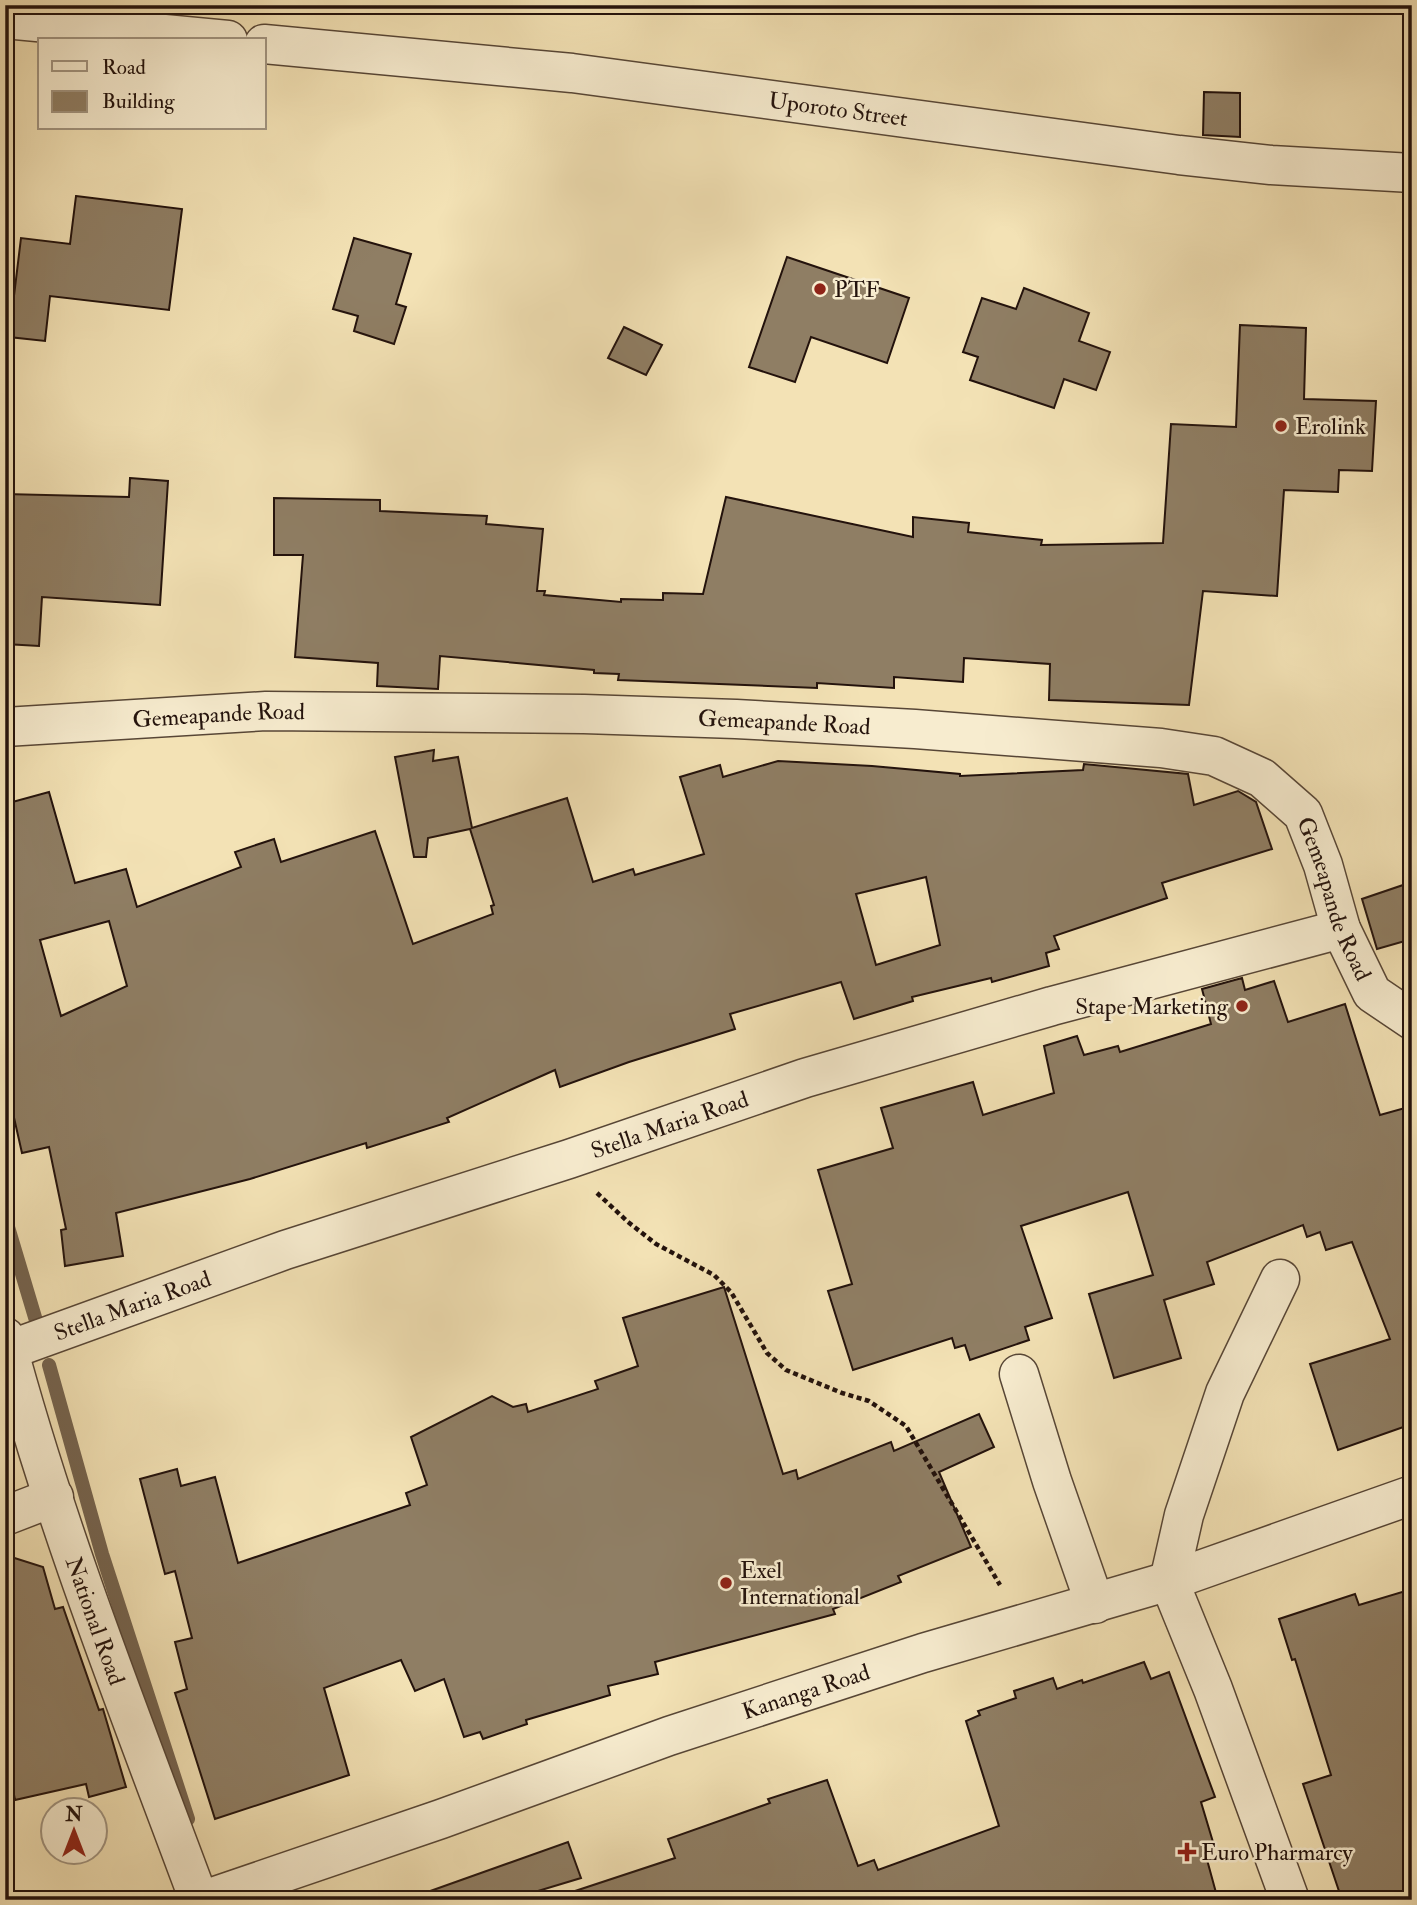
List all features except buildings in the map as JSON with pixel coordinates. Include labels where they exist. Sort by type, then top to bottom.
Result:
[{"type":"street","points":[[5,19],[207,38]]},
{"type":"street","name":"Uporoto Street","points":[[266,44],[572,73],[1178,155],[1271,165],[1412,173]]},
{"type":"street","name":"Gemeapande Road","points":[[5,727],[266,711],[556,714],[736,719],[901,728],[1161,747],[1214,756],[1262,778],[1303,814],[1323,864],[1341,929],[1373,993],[1412,1020]]},
{"type":"street","name":"Stella Maria Road","points":[[7,1344],[285,1250],[569,1159],[805,1078],[1052,1006],[1341,929]]},
{"type":"street","points":[[1280,1279],[1225,1393],[1184,1515],[1170,1581],[1213,1689],[1290,1900]]},
{"type":"street","name":"National Road","points":[[7,1344],[54,1497],[106,1648],[201,1900]]},
{"type":"street","points":[[1019,1374],[1052,1481],[1096,1604]]},
{"type":"street","name":"Kananga Road","points":[[201,1900],[441,1819],[669,1736],[923,1653],[1170,1581],[1412,1495]]},
{"type":"street","points":[[5,1516],[54,1497]]},
{"type":"path","points":[[569,1159],[593,1188],[628,1222],[656,1244],[714,1275],[731,1292],[767,1353],[786,1370],[869,1401],[906,1426],[1024,1625]]},
{"type":"waterway","points":[[5,1217],[37,1324]]},
{"type":"waterway","points":[[49,1365],[102,1554],[188,1819]]},
{"type":"place","name":"PTF","points":[[820,289]]},
{"type":"place","name":"Erolink","points":[[1281,426]]},
{"type":"place","name":"Stape Marketing","points":[[1242,1006]]},
{"type":"place","name":"Exel International","points":[[726,1583]]},
{"type":"place","name":"Euro Pharmarcy","points":[[1187,1852]]}]
